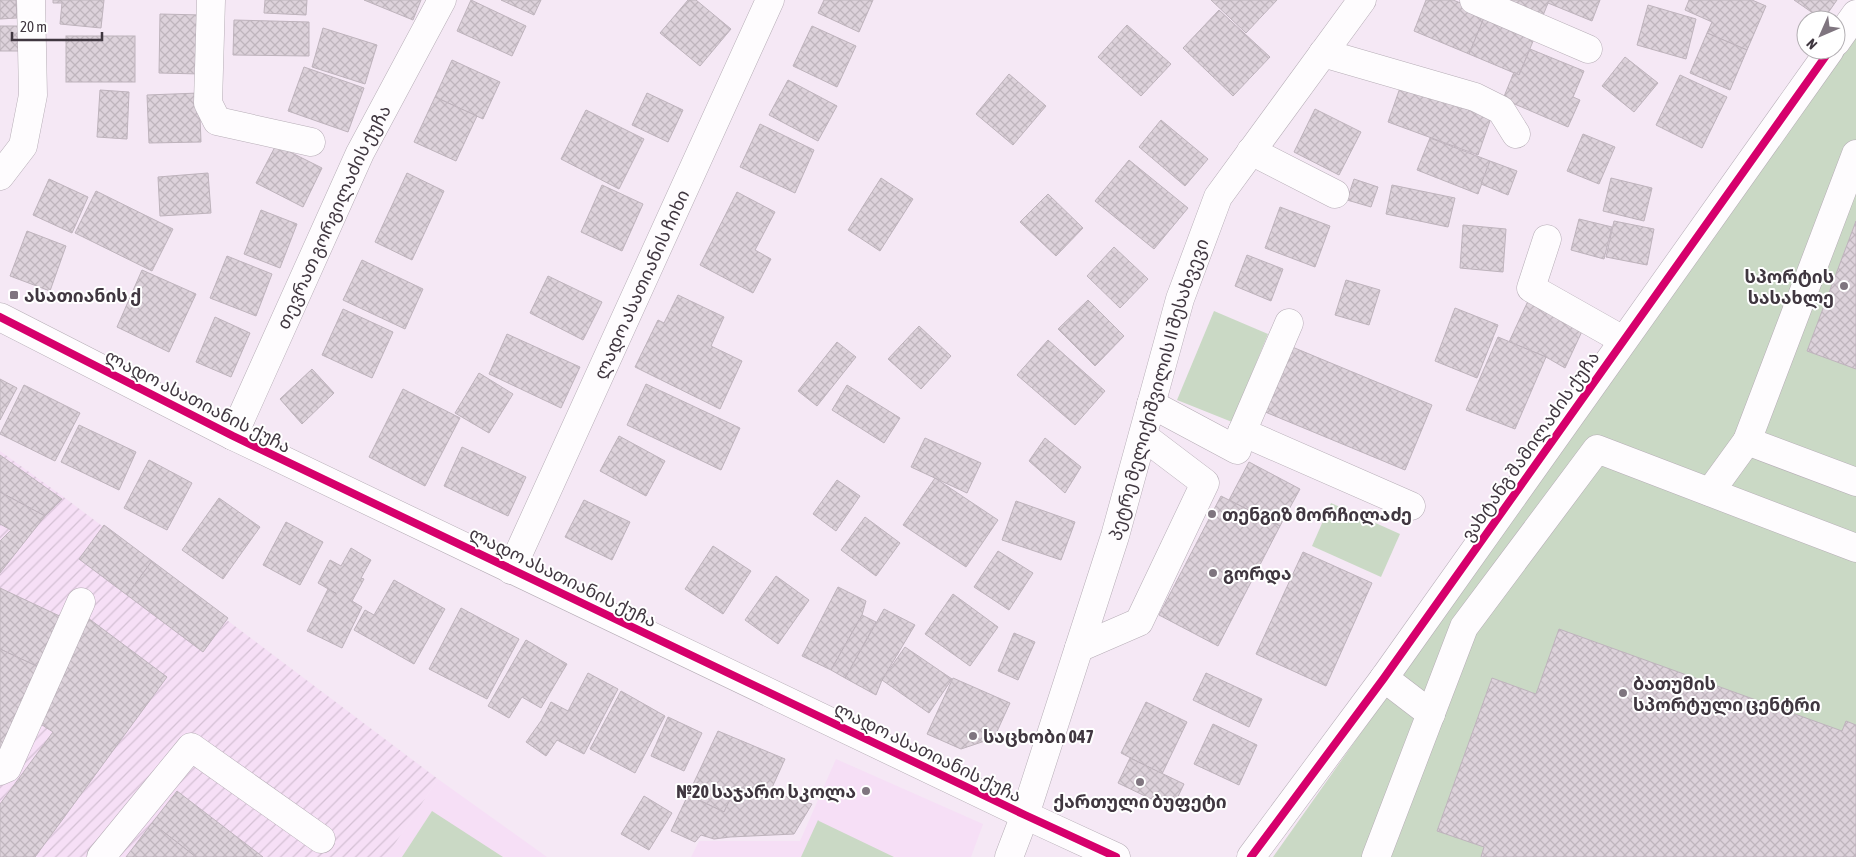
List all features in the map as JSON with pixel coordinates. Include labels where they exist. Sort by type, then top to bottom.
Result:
[{"type":"street","points":[[0,176],[23,146],[33,95],[30,0]]},
{"type":"street","points":[[211,0],[208,103],[217,121],[311,142]]},
{"type":"street","name":"თევრათ გორგილაძის ქუჩა","points":[[232,436],[360,153],[442,0]]},
{"type":"street","name":"ლადო ასათიანის ჩიხი","points":[[511,570],[770,0]]},
{"type":"street","name":"პეტრე მელიქიშვილის II შესახვევი","points":[[1009,857],[1025,815],[1115,536],[1180,299],[1218,197],[1362,0]]},
{"type":"street","points":[[1474,0],[1588,50]]},
{"type":"street","points":[[1846,28],[1856,14]]},
{"type":"street","points":[[1323,53],[1476,97],[1501,110],[1516,134]]},
{"type":"street","name":"ვახტანგ შამილაძის ქუჩა","points":[[1251,857],[1384,678],[1823,60]]},
{"type":"street","points":[[1250,151],[1335,194]]},
{"type":"street","points":[[1710,492],[1747,441],[1856,154]]},
{"type":"street","points":[[1547,239],[1531,288],[1624,340]]},
{"type":"street","name":"ლადო ასათიანის ქუჩა","points":[[0,317],[232,436],[1116,857]]},
{"type":"street","points":[[1152,404],[1236,450],[1289,323]]},
{"type":"street","points":[[1242,432],[1411,506]]},
{"type":"street","points":[[1079,648],[1139,622],[1205,483],[1143,436]]},
{"type":"street","points":[[1747,441],[1856,482]]},
{"type":"street","points":[[1376,857],[1464,627],[1597,449],[1856,548]]},
{"type":"street","points":[[0,771],[7,768],[81,602]]},
{"type":"street","points":[[1384,678],[1431,714]]},
{"type":"street","points":[[101,857],[191,747],[321,839]]},
{"type":"shaded area","points":[[0,451],[438,779],[386,857],[0,857]]},
{"type":"shaded area","name":"№20 საჯარო სკოლა","points":[[836,759],[983,824],[971,857],[691,857],[699,841],[800,841]]},
{"type":"shaded area","points":[[438,779],[547,857],[386,857]]},
{"type":"green space","name":"ბათუმის სპორტული ცენტრი","points":[[1856,34],[1856,857],[1273,857],[1838,60],[1846,60],[1846,48]]},
{"type":"green space","points":[[1214,311],[1268,334],[1232,422],[1177,400]]},
{"type":"green space","points":[[1331,503],[1400,534],[1381,577],[1312,546]]},
{"type":"green space","points":[[432,811],[503,857],[402,857]]},
{"type":"green space","points":[[819,821],[894,857],[801,857]]},
{"type":"building","points":[[0,0],[16,0],[17,18],[0,19]]},
{"type":"building","points":[[53,0],[104,0],[101,28],[60,24],[62,3],[53,3]]},
{"type":"building","points":[[265,0],[307,0],[306,15],[264,13]]},
{"type":"building","points":[[364,0],[421,0],[413,20]]},
{"type":"building","points":[[471,0],[526,26],[512,56],[457,31]]},
{"type":"building","points":[[501,0],[541,0],[534,15]]},
{"type":"building","points":[[688,0],[696,0],[731,29],[700,66],[660,33]]},
{"type":"building","points":[[824,0],[873,0],[859,32],[818,13]]},
{"type":"building","points":[[1211,0],[1277,0],[1246,33]]},
{"type":"building","points":[[1426,0],[1453,0],[1486,13],[1469,54],[1414,31]]},
{"type":"building","points":[[1498,0],[1600,0],[1592,21],[1548,3],[1542,18]]},
{"type":"building","points":[[1689,0],[1752,0],[1766,6],[1747,50],[1707,33],[1712,22],[1685,10]]},
{"type":"building","points":[[1794,0],[1837,0],[1830,10],[1808,10]]},
{"type":"building","points":[[1648,5],[1696,19],[1686,59],[1637,45]]},
{"type":"building","points":[[1219,10],[1270,57],[1233,96],[1183,48]]},
{"type":"building","points":[[1486,13],[1536,34],[1519,75],[1469,54]]},
{"type":"building","points":[[160,14],[202,15],[201,74],[159,73]]},
{"type":"building","points":[[234,20],[309,22],[309,56],[233,55]]},
{"type":"building","points":[[1127,25],[1171,64],[1141,96],[1098,57]]},
{"type":"building","points":[[0,26],[21,26],[21,51],[0,51]]},
{"type":"building","points":[[812,26],[856,46],[837,87],[793,66]]},
{"type":"building","points":[[323,28],[377,45],[365,84],[312,67]]},
{"type":"building","points":[[1707,33],[1747,50],[1730,90],[1690,73]]},
{"type":"building","points":[[66,36],[135,36],[135,82],[66,82]]},
{"type":"building","points":[[1530,49],[1584,71],[1573,97],[1580,100],[1568,127],[1503,99],[1514,72],[1519,75]]},
{"type":"building","points":[[1625,57],[1658,83],[1634,112],[1602,86]]},
{"type":"building","points":[[452,60],[500,82],[483,119],[435,97]]},
{"type":"building","points":[[304,67],[364,88],[348,132],[288,111]]},
{"type":"building","points":[[1009,74],[1046,106],[1013,145],[976,114]]},
{"type":"building","points":[[1680,75],[1727,97],[1702,148],[1656,125]]},
{"type":"building","points":[[788,80],[837,106],[818,141],[769,115]]},
{"type":"building","points":[[1401,85],[1491,118],[1478,155],[1388,122]]},
{"type":"building","points":[[100,90],[129,92],[127,139],[97,137]]},
{"type":"building","points":[[199,93],[201,142],[149,143],[147,95]]},
{"type":"building","points":[[647,93],[683,110],[668,142],[632,125]]},
{"type":"building","points":[[435,97],[477,116],[456,161],[414,142]]},
{"type":"building","points":[[1315,109],[1361,132],[1339,175],[1294,152]]},
{"type":"building","points":[[586,110],[644,139],[619,189],[561,159]]},
{"type":"building","points":[[1161,120],[1208,159],[1185,186],[1139,147]]},
{"type":"building","points":[[760,124],[814,150],[795,193],[740,167]]},
{"type":"building","points":[[1583,134],[1615,147],[1599,184],[1567,171]]},
{"type":"building","points":[[1430,138],[1490,161],[1478,194],[1417,170]]},
{"type":"building","points":[[276,145],[322,168],[303,207],[256,183]]},
{"type":"building","points":[[1129,160],[1188,208],[1154,249],[1095,201]]},
{"type":"building","points":[[1490,161],[1517,171],[1508,195],[1481,184]]},
{"type":"building","points":[[208,173],[211,213],[160,216],[158,177]]},
{"type":"building","points":[[407,173],[444,191],[412,260],[375,242]]},
{"type":"building","points":[[881,178],[913,199],[880,251],[848,230]]},
{"type":"building","points":[[1611,178],[1652,188],[1644,221],[1603,211]]},
{"type":"building","points":[[49,179],[88,197],[72,233],[33,215]]},
{"type":"building","points":[[1354,179],[1378,187],[1371,207],[1347,200]]},
{"type":"building","points":[[602,185],[643,204],[622,251],[581,232]]},
{"type":"building","points":[[1392,185],[1455,198],[1448,227],[1386,214]]},
{"type":"building","points":[[96,191],[173,229],[152,271],[75,233]]},
{"type":"building","points":[[737,192],[775,212],[755,250],[771,259],[753,293],[700,265]]},
{"type":"building","points":[[1048,194],[1083,228],[1056,256],[1020,222]]},
{"type":"building","points":[[1280,207],[1330,226],[1315,267],[1265,248]]},
{"type":"building","points":[[261,210],[297,224],[280,268],[244,254]]},
{"type":"building","points":[[1579,219],[1612,227],[1604,259],[1571,250]]},
{"type":"building","points":[[1614,221],[1654,229],[1647,265],[1606,257]]},
{"type":"building","name":"სპორტის სასახლე","points":[[1856,221],[1856,369],[1807,351]]},
{"type":"building","points":[[1463,225],[1506,229],[1503,272],[1460,268]]},
{"type":"building","points":[[27,231],[66,246],[50,291],[10,276]]},
{"type":"building","points":[[1114,247],[1148,279],[1120,308],[1087,276]]},
{"type":"building","points":[[1247,255],[1283,269],[1271,301],[1235,286]]},
{"type":"building","points":[[227,256],[272,274],[256,316],[210,298]]},
{"type":"building","points":[[362,260],[423,289],[405,329],[343,300]]},
{"type":"building","points":[[142,270],[196,294],[169,352],[117,327]]},
{"type":"building","points":[[548,276],[602,302],[583,340],[530,313]]},
{"type":"building","points":[[1346,280],[1380,290],[1369,325],[1335,315]]},
{"type":"building","points":[[678,295],[724,317],[711,346],[742,361],[720,409],[635,367],[658,320],[664,323]]},
{"type":"building","points":[[1088,300],[1124,336],[1095,366],[1058,329]]},
{"type":"building","points":[[1528,301],[1584,327],[1565,368],[1546,357],[1509,342]]},
{"type":"building","points":[[1455,308],[1498,325],[1477,378],[1435,361]]},
{"type":"building","points":[[343,309],[393,332],[372,378],[322,355]]},
{"type":"building","points":[[215,317],[250,333],[231,377],[196,362]]},
{"type":"building","points":[[919,326],[951,356],[921,389],[888,359]]},
{"type":"building","points":[[507,334],[580,367],[561,408],[489,374]]},
{"type":"building","points":[[1498,337],[1546,357],[1515,429],[1466,410]]},
{"type":"building","points":[[1048,340],[1105,391],[1075,425],[1017,375]]},
{"type":"building","points":[[837,342],[856,357],[817,406],[798,391]]},
{"type":"building","points":[[1285,344],[1432,405],[1405,470],[1258,409]]},
{"type":"building","points":[[312,369],[334,393],[302,424],[280,399]]},
{"type":"building","points":[[479,373],[513,394],[489,433],[455,413]]},
{"type":"building","points":[[0,379],[17,388],[0,420]]},
{"type":"building","points":[[646,384],[740,428],[721,470],[627,425]]},
{"type":"building","points":[[24,385],[80,413],[55,461],[0,434]]},
{"type":"building","points":[[847,385],[900,418],[884,443],[832,410]]},
{"type":"building","points":[[403,389],[460,418],[425,486],[369,457]]},
{"type":"building","points":[[79,425],[136,452],[119,490],[61,462]]},
{"type":"building","points":[[619,436],[665,461],[646,496],[600,471]]},
{"type":"building","points":[[925,438],[981,463],[967,493],[911,467]]},
{"type":"building","points":[[1045,438],[1081,467],[1065,493],[1029,461]]},
{"type":"building","points":[[462,447],[526,477],[508,516],[444,486]]},
{"type":"building","points":[[0,455],[62,499],[45,516],[0,492]]},
{"type":"building","points":[[149,460],[192,483],[167,530],[124,508]]},
{"type":"building","points":[[1249,462],[1300,489],[1280,526],[1229,500]]},
{"type":"building","points":[[935,478],[998,520],[966,567],[903,525]]},
{"type":"building","points":[[837,480],[860,496],[836,531],[813,514]]},
{"type":"building","points":[[0,492],[45,516],[0,573],[0,541],[11,530],[0,524]]},
{"type":"building","points":[[1221,496],[1280,526],[1218,646],[1159,615]]},
{"type":"building","points":[[219,498],[260,527],[223,579],[182,550]]},
{"type":"building","points":[[584,500],[630,522],[612,560],[565,537]]},
{"type":"building","points":[[1016,501],[1075,522],[1061,560],[1002,540]]},
{"type":"building","points":[[865,517],[900,543],[876,576],[841,550]]},
{"type":"building","points":[[286,522],[323,542],[300,585],[263,565]]},
{"type":"building","points":[[104,525],[152,561],[127,595],[79,559]]},
{"type":"building","points":[[713,546],[751,571],[723,614],[685,589]]},
{"type":"building","points":[[351,548],[371,560],[361,578],[364,579],[352,601],[362,607],[342,648],[307,631],[328,589],[337,594],[318,583],[330,560],[341,566]]},
{"type":"building","points":[[998,551],[1033,573],[1009,610],[974,587]]},
{"type":"building","points":[[1303,552],[1372,583],[1326,686],[1256,654]]},
{"type":"building","points":[[152,561],[228,618],[203,652],[127,595]]},
{"type":"building","points":[[776,576],[809,600],[778,644],[745,620]]},
{"type":"building","points":[[394,580],[445,609],[414,664],[354,630],[365,610],[374,615]]},
{"type":"building","points":[[838,587],[866,601],[862,615],[831,670],[802,656]]},
{"type":"building","points":[[0,588],[68,620],[45,670],[0,649]]},
{"type":"building","points":[[953,594],[998,627],[970,666],[925,634]]},
{"type":"building","points":[[461,608],[519,639],[487,699],[429,669]]},
{"type":"building","points":[[884,609],[915,625],[882,680],[876,695],[845,678]]},
{"type":"building","points":[[862,615],[876,622],[845,678],[831,670]]},
{"type":"building","points":[[88,618],[167,677],[35,857],[0,857],[0,804],[53,732],[39,723],[66,670]]},
{"type":"building","points":[[1559,629],[1842,731],[1846,721],[1856,725],[1856,857],[1481,857],[1484,847],[1437,831],[1492,678],[1536,694]]},
{"type":"building","points":[[1014,633],[1035,642],[1018,680],[998,671]]},
{"type":"building","points":[[526,640],[567,664],[541,708],[522,697],[509,718],[488,706]]},
{"type":"building","points":[[905,647],[952,679],[929,713],[882,680]]},
{"type":"building","points":[[0,649],[45,670],[0,765]]},
{"type":"building","points":[[588,673],[618,689],[584,754],[557,740],[546,756],[526,742],[541,721],[551,702],[568,711]]},
{"type":"building","points":[[1206,673],[1262,699],[1249,727],[1193,700]]},
{"type":"building","points":[[953,678],[1010,703],[994,738],[961,749],[927,734]]},
{"type":"building","points":[[621,691],[665,716],[635,773],[590,749]]},
{"type":"building","points":[[1146,702],[1187,722],[1162,774],[1121,753]]},
{"type":"building","points":[[668,717],[702,733],[684,771],[651,756]]},
{"type":"building","points":[[1213,724],[1257,745],[1239,785],[1194,764]]},
{"type":"building","points":[[718,731],[785,759],[770,792],[736,787],[724,812],[688,795]]},
{"type":"building","points":[[1130,758],[1184,784],[1172,809],[1118,783]]},
{"type":"building","points":[[736,787],[770,792],[812,804],[794,834],[714,839],[701,835],[695,842],[671,831],[688,795],[724,812]]},
{"type":"building","points":[[177,791],[263,857],[196,857],[152,823]]},
{"type":"building","points":[[644,796],[672,813],[649,850],[621,834]]},
{"type":"building","points":[[152,823],[196,857],[126,857]]},
{"type":"cycle path","points":[[1251,857],[1384,678],[1823,60]]},
{"type":"cycle path","points":[[0,317],[233,436],[1116,857]]},
{"type":"place","name":"სპორტის სასახლე","points":[[1844,286]]},
{"type":"place","name":"ასათიანის ქ","points":[[14,295]]},
{"type":"place","name":"თენგიზ მორჩილაძე","points":[[1212,514]]},
{"type":"place","name":"გორდა","points":[[1213,573]]},
{"type":"place","name":"ბათუმის სპორტული ცენტრი","points":[[1623,693]]},
{"type":"place","name":"საცხობი 047","points":[[973,736]]},
{"type":"place","name":"ქართული ბუფეტი","points":[[1140,782]]},
{"type":"place","name":"№20 საჯარო სკოლა","points":[[866,791]]}]
